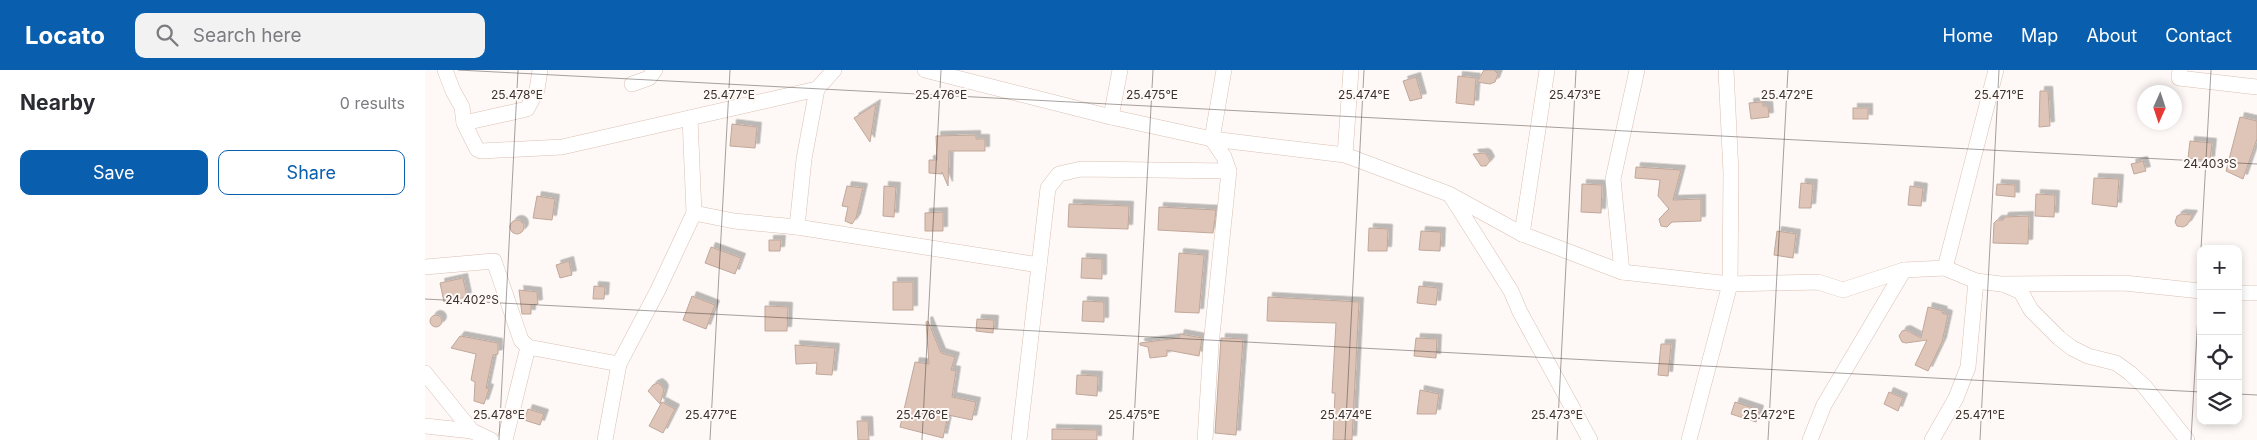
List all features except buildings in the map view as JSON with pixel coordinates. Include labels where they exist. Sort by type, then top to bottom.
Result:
[{"type":"street","points":[[445,70],[453,91],[463,107],[463,123],[477,149],[481,151],[562,147],[817,89]]},
{"type":"street","points":[[463,123],[527,110],[537,90],[540,70]]},
{"type":"street","points":[[631,84],[649,78],[655,70]]},
{"type":"street","points":[[797,227],[804,159],[817,89],[834,70]]},
{"type":"street","points":[[925,70],[1111,117],[1212,139],[1345,155],[1449,194],[1522,234],[1622,272],[1730,284],[1817,282],[1843,290],[1904,270],[1945,268],[1976,281],[2001,284],[2124,283],[2197,291]]},
{"type":"street","points":[[1111,117],[1120,70]]},
{"type":"street","points":[[1205,440],[1211,345],[1229,170],[1224,157],[1212,139],[1224,70]]},
{"type":"street","points":[[1345,155],[1351,70]]},
{"type":"street","points":[[1522,234],[1547,70]]},
{"type":"street","points":[[1622,272],[1613,179],[1637,70]]},
{"type":"street","points":[[1689,440],[1730,284],[1731,173],[1726,70]]},
{"type":"street","points":[[1945,268],[1996,70]]},
{"type":"street","points":[[2176,73],[2257,87]]},
{"type":"street","points":[[605,440],[619,364],[658,290],[694,213],[690,118]]},
{"type":"street","points":[[1019,440],[1045,195],[1053,180],[1059,174],[1081,170],[1229,170]]},
{"type":"street","points":[[1449,194],[1511,291],[1520,312],[1591,440]]},
{"type":"street","points":[[694,213],[734,221],[797,227],[1039,265]]},
{"type":"street","points":[[425,267],[494,261],[521,340],[528,347],[619,364]]},
{"type":"street","points":[[1810,440],[1824,405],[1904,270]]},
{"type":"street","points":[[1932,440],[1956,398],[1967,367],[1976,281]]},
{"type":"street","points":[[2001,284],[2021,292],[2031,310],[2059,338],[2072,348],[2088,356],[2116,364],[2130,373],[2145,386],[2187,440]]},
{"type":"street","points":[[2242,293],[2257,294]]},
{"type":"street","points":[[505,440],[528,347]]},
{"type":"street","points":[[425,373],[472,432]]},
{"type":"street","points":[[425,426],[472,432],[491,440]]}]
